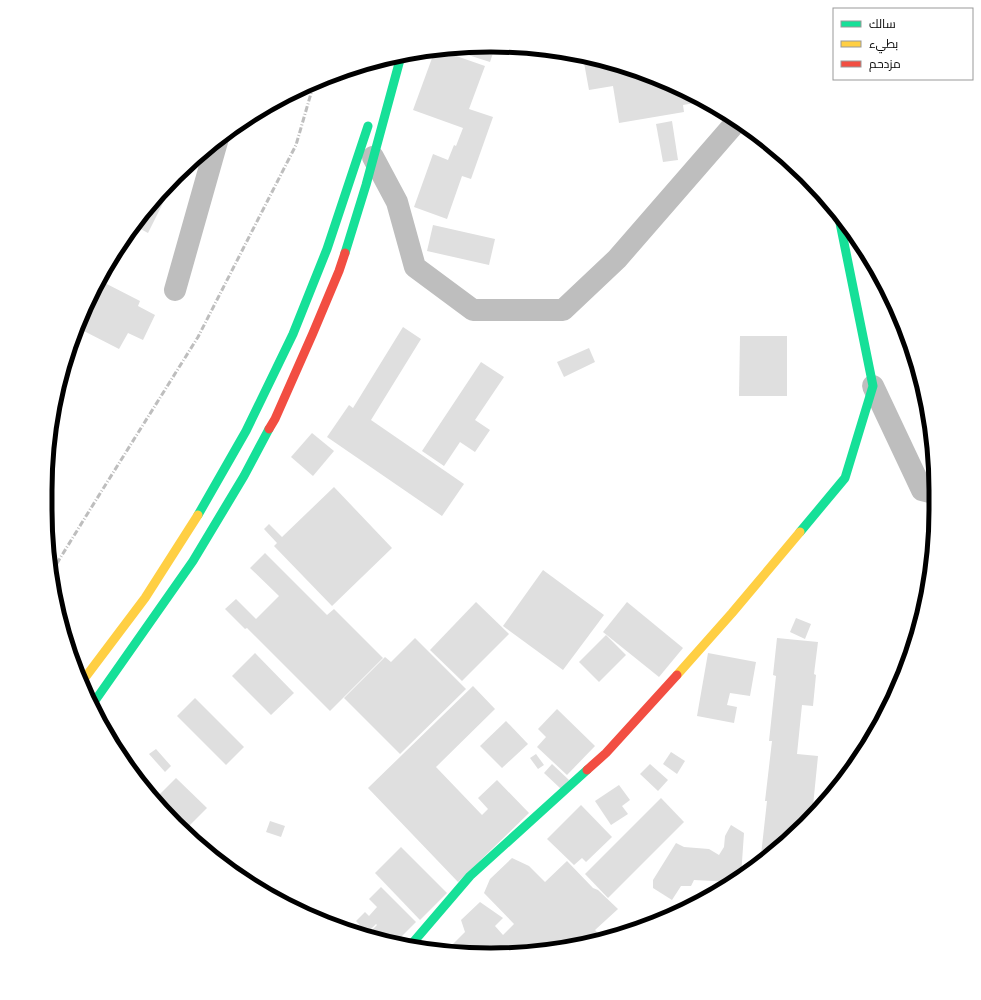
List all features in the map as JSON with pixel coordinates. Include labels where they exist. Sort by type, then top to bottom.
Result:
[{"type":"main road","points":[[96,700],[193,561],[244,476],[275,418],[314,333],[339,271],[366,185],[400,61]]},
{"type":"main road","points":[[85,677],[145,598],[200,512],[246,431],[293,334],[324,256],[369,119]]},
{"type":"main road","points":[[414,941],[470,876],[606,753],[732,613],[845,478],[873,386],[841,228]]},
{"type":"street","points":[[374,157],[397,202],[415,267],[473,310],[563,310],[617,259],[733,125]]},
{"type":"street","points":[[176,290],[215,150]]},
{"type":"street","points":[[873,386],[922,490],[929,492]]},
{"type":"building","points":[[493,52],[490,62],[465,53]]},
{"type":"building","points":[[451,54],[485,66],[469,109],[493,117],[471,179],[462,176],[447,219],[414,207],[433,154],[448,160],[454,145],[456,146],[463,128],[413,110],[433,56]]},
{"type":"building","points":[[584,62],[631,75],[658,85],[695,103],[683,105],[684,112],[619,123],[613,86],[589,90]]},
{"type":"building","points":[[672,121],[678,160],[663,162],[656,124]]},
{"type":"building","points":[[168,194],[148,233],[140,229]]},
{"type":"building","points":[[433,225],[495,239],[489,265],[427,251]]},
{"type":"building","points":[[105,283],[140,301],[138,306],[155,315],[143,340],[128,333],[119,349],[82,330]]},
{"type":"building","points":[[403,327],[421,339],[371,420],[464,484],[442,516],[327,437],[349,405],[353,408]]},
{"type":"building","points":[[740,336],[787,336],[787,396],[739,396]]},
{"type":"building","points":[[589,348],[595,362],[564,377],[557,362]]},
{"type":"building","points":[[481,362],[504,377],[475,420],[490,430],[475,452],[460,442],[444,466],[422,451]]},
{"type":"building","points":[[312,433],[334,451],[313,476],[291,457]]},
{"type":"building","points":[[334,487],[392,548],[332,606],[274,546],[277,543],[264,529],[269,524],[282,537]]},
{"type":"building","points":[[265,553],[327,615],[334,609],[383,658],[330,711],[247,628],[245,629],[225,609],[236,599],[256,619],[279,596],[250,568]]},
{"type":"building","points":[[543,570],[604,615],[563,670],[503,626]]},
{"type":"building","points":[[476,602],[509,634],[462,681],[430,650]]},
{"type":"building","points":[[627,602],[683,648],[659,677],[603,632]]},
{"type":"building","points":[[796,618],[811,624],[805,639],[790,632]]},
{"type":"building","points":[[606,635],[626,655],[599,682],[579,662]]},
{"type":"building","points":[[415,638],[466,689],[400,754],[344,698],[385,657],[391,662]]},
{"type":"building","points":[[777,638],[818,642],[814,674],[816,675],[813,706],[802,705],[797,754],[818,756],[813,807],[801,820],[761,854],[767,801],[765,801],[772,741],[769,741],[776,676],[773,675]]},
{"type":"building","points":[[255,653],[294,693],[271,715],[232,676]]},
{"type":"building","points":[[708,653],[756,662],[750,696],[730,693],[727,705],[737,707],[734,723],[697,716]]},
{"type":"building","points":[[473,686],[495,709],[436,767],[482,815],[488,809],[478,798],[497,780],[529,813],[458,882],[368,788]]},
{"type":"building","points":[[195,698],[244,747],[226,765],[177,716]]},
{"type":"building","points":[[557,709],[595,746],[567,775],[537,747],[546,737],[538,729]]},
{"type":"building","points":[[506,721],[528,744],[502,768],[480,746]]},
{"type":"building","points":[[156,749],[171,766],[165,772],[149,754]]},
{"type":"building","points":[[671,752],[685,761],[677,774],[663,764]]},
{"type":"building","points":[[536,754],[544,765],[538,769],[530,758]]},
{"type":"building","points":[[552,764],[569,780],[561,789],[544,773]]},
{"type":"building","points":[[650,764],[668,780],[658,791],[640,774]]},
{"type":"building","points":[[176,778],[207,808],[188,827],[158,796]]},
{"type":"building","points":[[619,785],[630,800],[622,806],[628,814],[611,825],[595,801]]},
{"type":"building","points":[[661,798],[684,822],[608,898],[585,874]]},
{"type":"building","points":[[581,805],[612,837],[586,862],[582,858],[574,865],[547,839]]},
{"type":"building","points":[[270,821],[285,826],[281,837],[266,832]]},
{"type":"building","points":[[731,825],[744,833],[742,868],[734,874],[722,882],[694,880],[691,886],[681,886],[672,900],[653,888],[653,880],[676,843],[684,847],[709,849],[719,855],[724,847],[725,836]]},
{"type":"building","points":[[401,847],[447,893],[420,920],[375,873]]},
{"type":"building","points":[[512,858],[529,866],[545,882],[567,861],[593,888],[598,890],[618,909],[595,930],[599,934],[576,940],[519,947],[490,948],[451,946],[465,932],[461,920],[480,902],[503,918],[495,926],[503,935],[514,924],[484,893],[490,879]]},
{"type":"building","points":[[381,887],[416,922],[399,939],[371,931],[377,925],[376,924],[369,931],[363,929],[356,921],[365,912],[369,916],[377,907],[369,899]]},
{"type":"railway","points":[[56,565],[198,337],[296,145],[312,90]]},
{"type":"traffic: fast","points":[[345,253],[366,185],[400,61]]},
{"type":"traffic: fast","points":[[198,515],[246,431],[293,334],[327,249],[368,126]]},
{"type":"traffic: fast","points":[[800,532],[845,478],[873,386],[841,228]]},
{"type":"traffic: fast","points":[[96,700],[193,561],[244,476],[269,429]]},
{"type":"traffic: fast","points":[[414,941],[470,876],[587,770]]},
{"type":"traffic: slow","points":[[85,677],[145,598],[198,515]]},
{"type":"traffic: slow","points":[[677,675],[732,613],[800,532]]},
{"type":"traffic: jam","points":[[269,429],[275,419],[313,333],[345,253]]},
{"type":"traffic: jam","points":[[587,770],[606,753],[677,675]]}]
